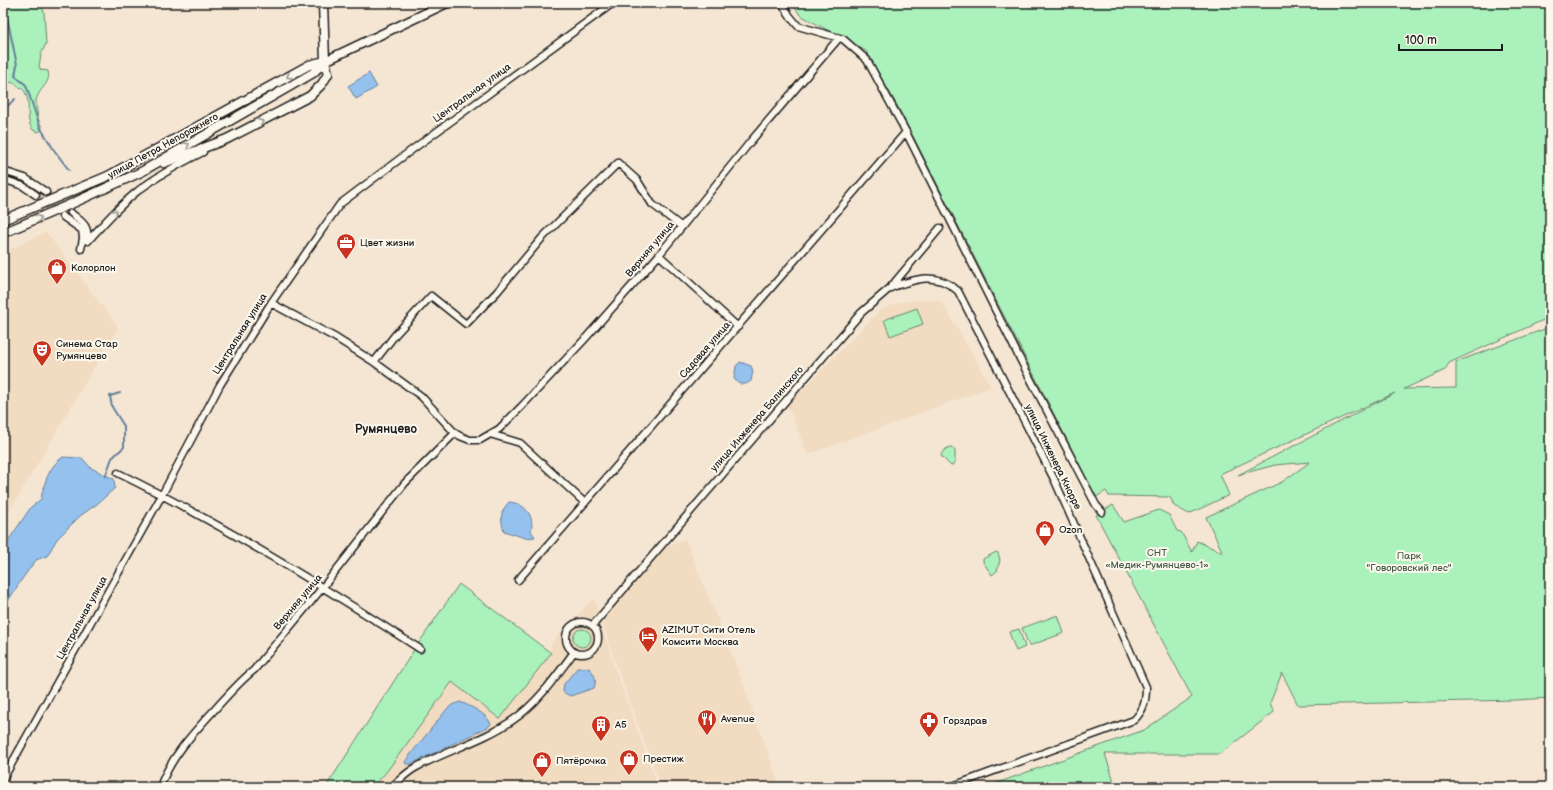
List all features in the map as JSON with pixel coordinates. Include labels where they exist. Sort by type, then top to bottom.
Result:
[{"type":"main road","points":[[141,172],[227,139],[310,96],[322,84],[328,74],[325,61],[323,3]]},
{"type":"main road","name":"улица Петра Непорожнего","points":[[3,219],[108,176],[309,65],[325,61],[447,3]]},
{"type":"main road","name":"улица Петра Непорожнего","points":[[3,233],[141,172],[313,73],[325,61]]},
{"type":"street","name":"Центральная улица","points":[[3,779],[162,495],[220,385],[270,303],[340,204],[613,3]]},
{"type":"street","points":[[782,3],[798,26],[843,39],[867,60],[906,132],[1019,357],[1096,505],[1102,512]]},
{"type":"street","name":"Верхняя улица","points":[[270,303],[336,338],[374,362],[421,396],[460,436],[470,440],[480,440],[499,429],[584,340],[659,255],[751,141],[839,38]]},
{"type":"street","name":"Садовая улица","points":[[518,580],[596,492],[906,132]]},
{"type":"street","points":[[71,213],[84,224],[88,230],[88,241],[114,213],[138,191],[176,165],[227,139]]},
{"type":"street","points":[[374,362],[395,335],[431,296],[466,324],[497,292],[542,238],[618,163],[637,180],[652,204],[682,227]]},
{"type":"street","points":[[3,171],[25,178],[46,192]]},
{"type":"street","points":[[3,179],[23,186],[36,195]]},
{"type":"street","points":[[62,216],[82,230],[83,238],[81,249]]},
{"type":"street","name":"улица Инженера Балинского","points":[[593,625],[856,319],[890,288],[940,228]]},
{"type":"street","points":[[659,255],[738,327]]},
{"type":"street","name":"улица Инженера Кнорре","points":[[890,288],[915,279],[931,279],[946,282],[958,292],[1055,481],[1146,687],[1144,707],[1134,720],[950,787]]},
{"type":"street","name":"Верхняя улица","points":[[160,787],[165,773],[192,734],[254,670],[323,587],[405,483],[455,432]]},
{"type":"street","points":[[490,434],[520,443],[585,503]]},
{"type":"street","points":[[118,473],[162,495],[323,587],[420,649]]},
{"type":"street","points":[[582,621],[593,625],[598,635],[598,643],[595,648],[585,654],[574,652],[566,640],[567,632],[570,627],[577,622],[582,621]]},
{"type":"street","points":[[391,787],[414,769],[494,732],[514,719],[535,700],[574,652]]},
{"type":"shaded area","points":[[46,232],[118,327],[3,522],[3,258],[11,249]]},
{"type":"shaded area","points":[[917,300],[942,302],[991,387],[807,455],[793,417],[787,406],[879,311],[897,303]]},
{"type":"shaded area","points":[[685,539],[738,670],[780,787],[661,787],[611,651],[603,622],[665,547]]},
{"type":"shaded area","points":[[594,598],[613,663],[658,787],[373,787],[387,771],[452,682],[500,719],[551,653],[551,643]]},
{"type":"green space","points":[[3,3],[40,3],[44,12],[46,44],[41,54],[39,67],[41,70],[48,71],[49,76],[37,97],[36,102],[42,128],[39,132],[33,130],[30,126],[28,101],[24,91],[12,82],[3,86]]},
{"type":"green space","points":[[792,3],[1550,3],[1550,317],[1449,363],[1445,370],[1404,389],[1456,388],[1456,362],[1550,327],[1550,698],[1298,705],[1282,673],[1270,703],[1274,712],[1220,754],[1105,754],[1116,787],[986,787],[1144,730],[1192,697],[1096,515],[1113,505],[1124,522],[1159,510],[1169,515],[1177,531],[1181,532],[1192,552],[1197,541],[1223,553],[1206,517],[1282,482],[1310,462],[1275,465],[1238,475],[1395,393],[1220,474],[1229,495],[1189,514],[1174,506],[1170,497],[1109,496],[1106,491],[1096,497],[898,107],[866,51],[800,15]]},
{"type":"green space","points":[[917,308],[923,324],[890,336],[884,320]]},
{"type":"green space","points":[[952,447],[955,451],[955,463],[951,466],[941,456],[942,452]]},
{"type":"green space","points":[[996,552],[998,553],[1000,560],[997,571],[992,575],[983,562],[983,559]]},
{"type":"green space","points":[[459,584],[551,653],[500,719],[452,682],[387,771],[373,787],[326,787],[414,650]]},
{"type":"green space","points":[[1058,615],[1064,633],[1029,646],[1022,628]]},
{"type":"green space","points":[[582,629],[588,632],[591,638],[588,644],[582,647],[576,644],[573,638],[576,632]]},
{"type":"green space","points":[[1019,629],[1025,647],[1016,651],[1009,632]]},
{"type":"water","points":[[369,73],[377,87],[356,99],[348,86]]},
{"type":"water","points":[[740,362],[751,366],[753,371],[751,381],[746,384],[740,384],[734,379],[736,366]]},
{"type":"water","points":[[63,457],[82,458],[91,468],[114,479],[115,488],[97,504],[80,516],[57,539],[47,556],[36,560],[3,609],[3,555],[6,544],[31,507],[41,499],[48,475],[54,465]]},
{"type":"water","points":[[509,502],[520,505],[528,511],[532,520],[531,531],[535,537],[525,538],[504,531],[502,512]]},
{"type":"water","points":[[577,668],[589,668],[595,677],[595,685],[594,688],[570,696],[563,692],[564,684]]},
{"type":"water","points":[[460,702],[482,713],[491,724],[488,727],[411,764],[406,764],[405,762],[410,755],[447,709]]},
{"type":"waterway","points":[[4,3],[17,65],[15,76],[26,85],[40,127],[54,150],[69,170]]},
{"type":"waterway","points":[[3,110],[15,99]]},
{"type":"waterway","points":[[105,477],[112,458],[124,447],[124,426],[112,407],[110,396],[120,393]]},
{"type":"tunnel","points":[[46,192],[71,213]]},
{"type":"tunnel","points":[[36,195],[62,216]]},
{"type":"place","name":"Цвет жизни","points":[[346,260]]},
{"type":"place","name":"Колорлон","points":[[57,285]]},
{"type":"place","name":"Синема Стар Румянцево","points":[[42,367]]},
{"type":"place","name":"Ozon","points":[[1045,547]]},
{"type":"place","name":"AZIMUT Сити Отель Комсити Москва","points":[[648,653]]},
{"type":"place","name":"Avenue","points":[[707,736]]},
{"type":"place","name":"Горздрав","points":[[929,738]]},
{"type":"place","name":"А5","points":[[601,742]]},
{"type":"place","name":"Престиж","points":[[629,776]]},
{"type":"place","name":"Пятёрочка","points":[[542,778]]},
{"type":"district","name":"Румянцево","points":[[386,429]]},
{"type":"park label","name":"СНТ «Медик-Румянцево-1»","points":[[1157,558]]},
{"type":"park label","name":"Парк \"Говоровский лес\"","points":[[1409,562]]}]
